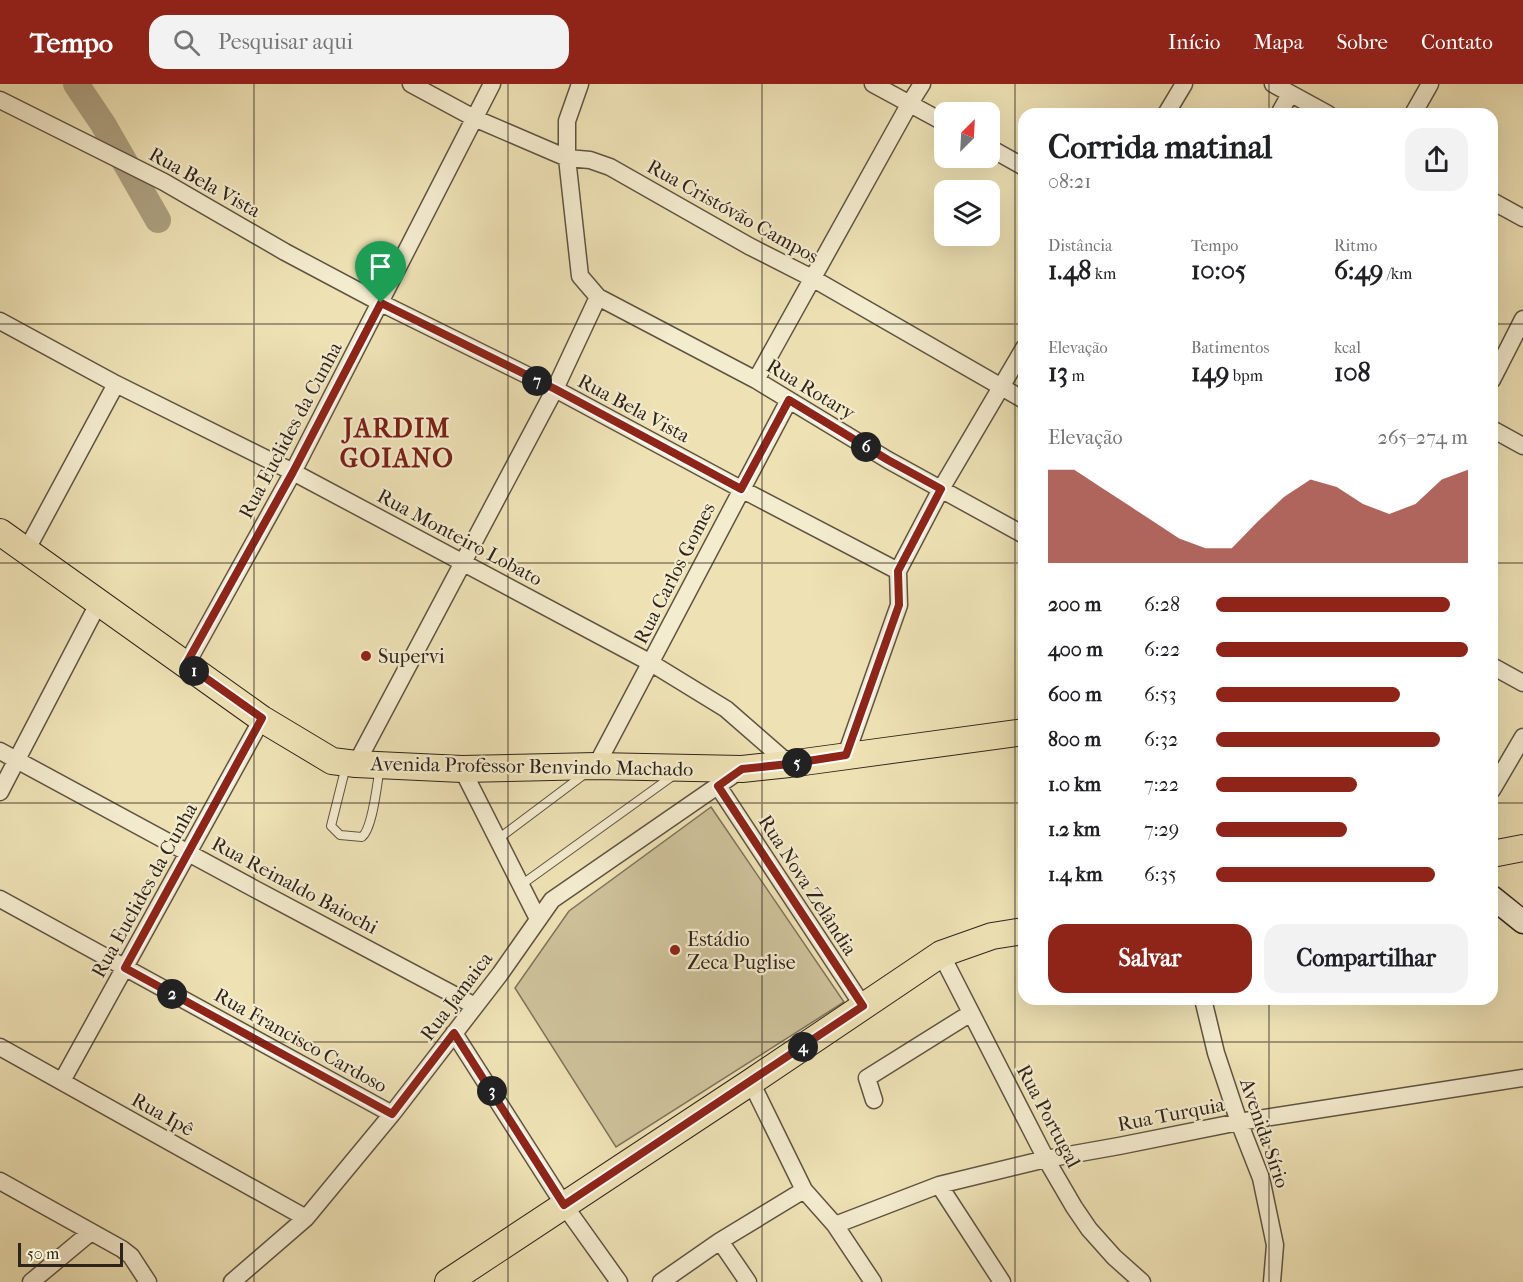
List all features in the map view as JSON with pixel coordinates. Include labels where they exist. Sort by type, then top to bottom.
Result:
[{"type":"main road","name":"Avenida Professor Benvindo Machado","points":[[0,532],[262,718],[332,761],[462,769],[596,766],[742,769],[1018,733]]},
{"type":"main road","points":[[1498,853],[1523,848]]},
{"type":"main road","points":[[448,1282],[941,954],[992,936],[1018,932]]},
{"type":"street","name":"Rua Cristóvão Campos","points":[[411,84],[474,118],[567,158],[590,160],[610,166],[749,246],[812,278],[1018,397]]},
{"type":"street","name":"Rua Euclides da Cunha","points":[[186,664],[293,472],[492,84]]},
{"type":"street","points":[[567,158],[567,121],[580,84]]},
{"type":"street","points":[[873,84],[934,117]]},
{"type":"street","points":[[756,380],[922,84]]},
{"type":"street","points":[[1170,108],[1184,84]]},
{"type":"street","points":[[1273,84],[1317,108]]},
{"type":"street","points":[[1416,108],[1430,84]]},
{"type":"street","points":[[1282,108],[1290,94]]},
{"type":"street","name":"Rua Bela Vista","points":[[0,100],[164,182],[285,252],[381,303],[555,389],[898,571]]},
{"type":"street","points":[[1000,154],[1018,164]]},
{"type":"street","name":"Rua Rotary","points":[[567,158],[580,276],[598,297],[756,380],[888,460],[1018,532]]},
{"type":"street","points":[[1498,204],[1523,219]]},
{"type":"street","points":[[361,764],[555,389],[598,297]]},
{"type":"street","points":[[1498,368],[1523,319]]},
{"type":"street","name":"Rua Monteiro Lobato","points":[[0,321],[116,384],[293,472],[651,663],[726,710],[789,764]]},
{"type":"street","points":[[846,755],[899,605],[898,571],[941,489],[1018,358]]},
{"type":"street","points":[[26,551],[116,384]]},
{"type":"street","name":"Rua Carlos Gomes","points":[[596,766],[789,400]]},
{"type":"street","points":[[1498,432],[1523,446]]},
{"type":"street","points":[[0,792],[99,602]]},
{"type":"street","points":[[1498,669],[1523,683]]},
{"type":"street","name":"Rua Euclides da Cunha","points":[[62,1081],[262,718]]},
{"type":"street","points":[[1498,780],[1523,737]]},
{"type":"street","name":"Rua Reinaldo Baiochi","points":[[0,751],[475,1006]]},
{"type":"street","points":[[462,769],[538,919]]},
{"type":"street","name":"Rua Jamaica","points":[[232,1282],[306,1218],[392,1114],[500,974],[552,900],[742,769]]},
{"type":"street","name":"Rua Nova Zelândia","points":[[718,786],[863,1006]]},
{"type":"street","name":"Rua Francisco Cardoso","points":[[0,899],[392,1114]]},
{"type":"street","points":[[1498,902],[1523,922]]},
{"type":"street","name":"Rua Portugal","points":[[941,954],[1046,1159],[1074,1207],[1089,1229],[1114,1257],[1142,1282]]},
{"type":"street","name":"Avenida Sírio","points":[[1204,1005],[1216,1053],[1261,1178],[1275,1245],[1272,1282]]},
{"type":"street","points":[[874,1100],[867,1078],[971,1013]]},
{"type":"street","points":[[454,1033],[564,1205],[619,1282]]},
{"type":"street","name":"Rua Ipê","points":[[0,1047],[306,1218]]},
{"type":"street","name":"Rua Turquia","points":[[835,1225],[939,1185],[1046,1159],[1239,1122],[1523,1078]]},
{"type":"street","points":[[751,1082],[804,1190],[835,1225],[873,1282]]},
{"type":"street","points":[[0,1181],[122,1249],[131,1256],[148,1282]]},
{"type":"street","points":[[939,1185],[1002,1282]]},
{"type":"street","points":[[661,1282],[720,1241],[804,1190]]},
{"type":"street","points":[[31,1282],[91,1232]]},
{"type":"street","points":[[720,1241],[748,1282]]},
{"type":"lane","points":[[361,764],[369,823],[367,833],[362,837],[340,835],[330,826],[361,764]]},
{"type":"lane","points":[[498,839],[596,766]]},
{"type":"lane","points":[[521,885],[684,768]]},
{"type":"shaded area","name":"Estádio Zeca Puglise","points":[[711,807],[844,1002],[616,1147],[515,988],[569,911]]},
{"type":"waterway","points":[[76,84],[103,124],[158,220]]},
{"type":"place","name":"Supervi","points":[[366,656]]},
{"type":"place","name":"Estádio Zeca Puglise","points":[[675,950]]},
{"type":"district","name":"JARDIM GOIANO","points":[[397,443]]},
{"type":"route","points":[[381,303],[555,389],[741,489],[789,400],[941,489],[898,571],[899,605],[846,755],[742,769],[718,786],[863,1006],[564,1205],[454,1033],[392,1114],[125,968],[262,718],[186,664],[293,472],[381,303]]}]
